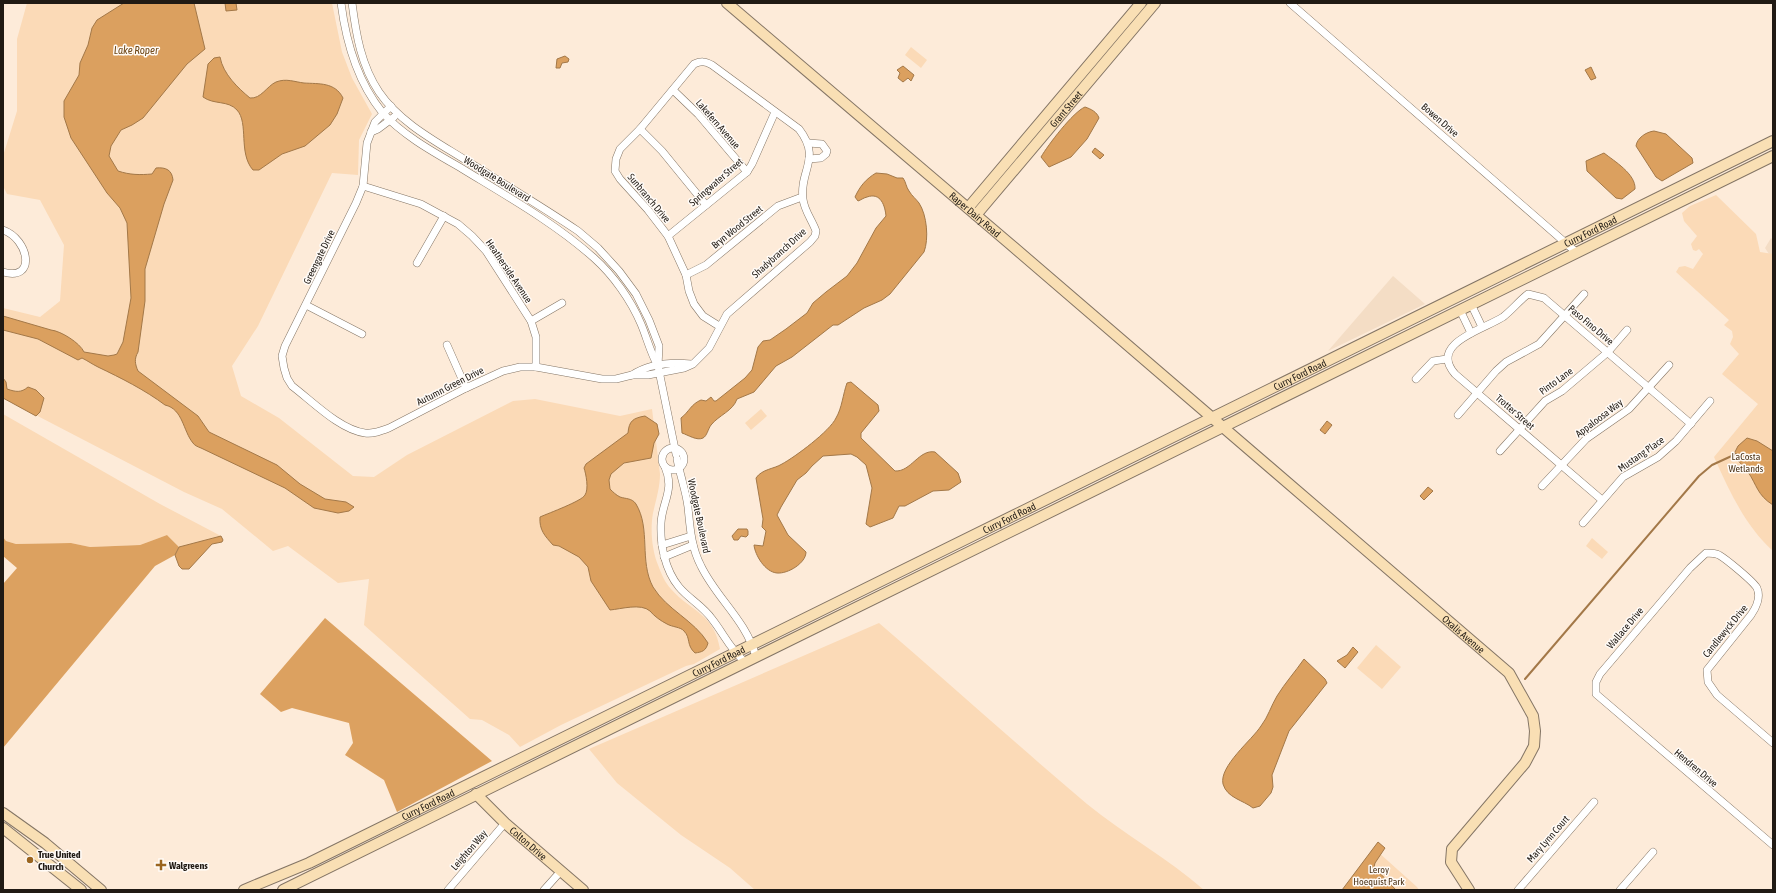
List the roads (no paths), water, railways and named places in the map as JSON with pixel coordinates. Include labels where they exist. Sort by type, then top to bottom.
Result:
[{"type":"main road","name":"Raper Dairy Road","points":[[727,3],[1222,427]]},
{"type":"main road","name":"Grant Street","points":[[968,208],[1141,3]]},
{"type":"main road","name":"Grant Street","points":[[976,215],[1155,3]]},
{"type":"main road","name":"Curry Ford Road","points":[[244,890],[308,863],[1773,141]]},
{"type":"main road","points":[[1732,176],[1737,165],[1773,146]]},
{"type":"main road","name":"Curry Ford Road","points":[[283,890],[1773,156]]},
{"type":"main road","points":[[1664,209],[1681,196],[1717,177],[1723,166]]},
{"type":"main road","points":[[1460,310],[1470,296],[1494,284],[1516,268]]},
{"type":"main road","points":[[1376,351],[1407,330],[1445,312],[1450,308],[1452,300]]},
{"type":"main road","points":[[1346,366],[1346,359],[1388,332]]},
{"type":"main road","name":"Oxalis Avenue","points":[[1222,427],[1503,667],[1517,687],[1533,716],[1535,731],[1534,746],[1525,763],[1452,849],[1450,862],[1469,890]]},
{"type":"main road","points":[[1099,488],[1103,477],[1128,465],[1164,441]]},
{"type":"main road","points":[[1023,525],[1034,514],[1074,495],[1078,484]]},
{"type":"main road","points":[[476,794],[486,781],[592,729],[602,718]]},
{"type":"main road","points":[[356,854],[367,844],[461,797],[463,794],[463,787]]},
{"type":"main road","name":"Colton Drive","points":[[476,794],[506,823],[583,890]]},
{"type":"main road","points":[[3,813],[65,860],[101,890]]},
{"type":"main road","points":[[3,818],[50,853],[65,860]]},
{"type":"main road","points":[[3,828],[81,890]]},
{"type":"street","name":"Woodgate Boulevard","points":[[341,3],[344,30],[360,77],[373,99],[383,112],[390,120],[436,154],[461,168],[551,225],[574,241],[595,259],[629,300],[641,323],[652,356],[659,369]]},
{"type":"street","name":"Woodgate Boulevard","points":[[352,3],[360,49],[371,77],[380,93],[391,106],[427,136],[568,224],[598,248],[619,271],[636,294],[650,320],[659,346],[659,369],[674,452],[688,507],[688,523],[700,565],[720,598],[734,613],[753,644],[756,657]]},
{"type":"street","name":"Bowen Drive","points":[[1290,3],[1576,252]]},
{"type":"street","name":"Sunbranch Drive","points":[[720,326],[703,316],[694,304],[689,291],[686,275],[668,236],[648,210],[620,179],[615,171],[616,159],[620,149],[640,129],[694,64],[706,62],[712,64],[775,112]]},
{"type":"street","name":"Lakefern Avenue","points":[[673,90],[698,114],[747,172]]},
{"type":"street","name":"Greengate Drive","points":[[292,386],[286,378],[282,356],[285,346],[363,186],[366,143],[375,122],[383,112],[391,106]]},
{"type":"street","points":[[775,112],[799,130],[808,143],[822,144],[827,151],[821,158],[810,159]]},
{"type":"street","name":"Springwater Street","points":[[668,236],[747,172],[775,112]]},
{"type":"street","points":[[371,132],[378,130],[398,113]]},
{"type":"street","points":[[640,129],[662,151],[706,205]]},
{"type":"street","name":"Shadybranch Drive","points":[[659,369],[673,363],[693,364],[709,348],[727,314],[737,303],[815,236],[816,231],[802,197],[804,179],[810,159],[808,143]]},
{"type":"street","points":[[461,168],[466,160]]},
{"type":"street","name":"Heatherside Avenue","points":[[363,186],[421,204],[458,224],[472,236],[486,251],[531,321],[536,337],[536,366]]},
{"type":"street","name":"Bryn Wood Street","points":[[686,275],[706,265],[778,206],[802,197]]},
{"type":"street","points":[[417,263],[444,216]]},
{"type":"street","points":[[3,230],[16,238],[27,257],[26,264],[22,270],[14,274],[3,272]]},
{"type":"street","name":"Paso Fino Drive","points":[[1471,333],[1504,316],[1518,301],[1528,294],[1544,298],[1691,424]]},
{"type":"street","points":[[1458,415],[1506,362],[1539,344],[1584,294]]},
{"type":"street","points":[[531,321],[562,303]]},
{"type":"street","points":[[1471,304],[1482,327]]},
{"type":"street","points":[[306,305],[362,334]]},
{"type":"street","points":[[1416,379],[1433,361],[1447,359],[1450,350],[1457,341],[1471,333],[1460,310]]},
{"type":"street","name":"Pinto Lane","points":[[1500,451],[1519,428],[1545,401],[1562,391],[1608,352],[1627,330]]},
{"type":"street","points":[[447,345],[466,388]]},
{"type":"street","name":"Trotter Street","points":[[1447,359],[1450,368],[1455,374],[1602,500]]},
{"type":"street","name":"Autumn Green Drive","points":[[292,386],[343,426],[355,431],[366,433],[389,428],[466,388],[503,371],[520,367],[536,366],[602,380],[616,379],[632,375],[640,376],[659,369]]},
{"type":"street","name":"Appaloosa Way","points":[[1542,486],[1586,439],[1628,410],[1669,366]]},
{"type":"street","name":"Mustang Place","points":[[1583,523],[1623,477],[1665,451],[1710,402]]},
{"type":"street","points":[[665,467],[672,470],[679,469],[684,463],[684,456],[681,450],[662,457],[663,464],[670,482],[661,522],[664,557],[670,573],[679,587],[712,619],[734,653],[745,662]]},
{"type":"street","points":[[662,545],[691,536]]},
{"type":"street","points":[[664,557],[694,545]]},
{"type":"street","name":"Candlewyck Drive","points":[[1690,568],[1706,553],[1717,554],[1728,560],[1757,588],[1757,607],[1707,670],[1707,676],[1708,682],[1717,695],[1773,743]]},
{"type":"street","points":[[928,558],[934,569]]},
{"type":"street","name":"Wallace Drive","points":[[1607,705],[1596,694],[1596,682],[1600,674],[1690,568]]},
{"type":"street","name":"Hendren Drive","points":[[1607,705],[1773,845]]},
{"type":"street","name":"Mary Lynn Court","points":[[1518,890],[1594,802]]},
{"type":"street","name":"Leighton Way","points":[[448,890],[506,823]]},
{"type":"street","points":[[1620,890],[1653,852]]},
{"type":"street","points":[[544,890],[561,871]]},
{"type":"water","name":"Lake Roper","points":[[124,3],[194,3],[205,49],[187,64],[143,118],[121,130],[111,146],[109,156],[118,171],[139,175],[152,174],[156,168],[163,168],[170,172],[173,180],[164,204],[145,269],[145,301],[138,352],[135,359],[138,371],[198,416],[209,432],[277,465],[300,484],[325,499],[346,502],[354,507],[349,511],[338,513],[314,508],[285,488],[195,445],[176,411],[141,389],[82,358],[78,360],[38,339],[3,330],[3,316],[60,333],[74,341],[84,352],[108,356],[117,354],[123,342],[131,298],[127,223],[120,208],[107,193],[71,138],[64,117],[64,101],[79,75],[80,63],[88,45],[92,28],[97,20]]},
{"type":"water","points":[[225,3],[236,3],[237,10],[226,11]]},
{"type":"water","points":[[565,56],[569,59],[568,62],[562,63],[560,68],[556,68],[557,59]]},
{"type":"water","points":[[220,57],[224,69],[228,75],[250,98],[254,98],[276,82],[280,81],[287,80],[321,84],[331,86],[336,89],[343,98],[337,114],[330,125],[305,146],[282,154],[259,170],[253,170],[248,163],[241,116],[237,110],[229,105],[203,97],[208,64],[214,58]]},
{"type":"water","points":[[903,66],[914,75],[911,81],[908,78],[903,82],[898,78],[900,73],[897,70]]},
{"type":"water","points":[[1591,67],[1596,78],[1591,80],[1585,70]]},
{"type":"water","points":[[1085,107],[1094,111],[1099,118],[1087,139],[1071,157],[1049,167],[1041,157],[1055,137],[1074,115]]},
{"type":"water","points":[[1654,131],[1666,134],[1692,158],[1693,163],[1662,181],[1656,177],[1636,146],[1638,140],[1642,136]]},
{"type":"water","points":[[1095,148],[1104,155],[1100,159],[1092,152]]},
{"type":"water","points":[[1604,153],[1624,168],[1634,183],[1635,189],[1622,199],[1616,198],[1587,171],[1586,161]]},
{"type":"water","points":[[876,173],[903,178],[911,194],[919,203],[924,214],[927,234],[924,252],[890,294],[882,300],[864,308],[838,325],[833,325],[792,357],[776,366],[754,392],[737,399],[729,410],[714,422],[703,438],[698,439],[682,433],[681,418],[692,406],[701,400],[706,401],[711,397],[714,401],[716,401],[745,378],[752,370],[758,347],[763,341],[770,340],[807,313],[813,303],[847,276],[857,263],[876,228],[886,216],[883,204],[876,196],[866,197],[858,201],[855,197],[864,183]]},
{"type":"water","points":[[3,378],[6,382],[7,389],[18,391],[28,387],[36,390],[44,398],[40,412],[36,416],[3,398]]},
{"type":"water","points":[[851,382],[878,405],[879,411],[861,433],[861,438],[895,471],[906,468],[924,454],[935,452],[958,473],[961,482],[949,490],[933,491],[905,506],[899,506],[893,518],[870,527],[866,524],[872,488],[866,465],[851,454],[823,456],[797,480],[777,515],[788,535],[806,552],[805,556],[800,564],[786,572],[777,573],[768,570],[761,562],[754,545],[763,546],[766,531],[762,527],[763,519],[756,478],[761,473],[788,461],[827,430],[838,414],[847,383]]},
{"type":"water","points":[[645,416],[657,424],[659,434],[654,443],[651,458],[624,463],[611,474],[609,480],[610,489],[620,497],[631,500],[636,504],[643,524],[645,556],[649,577],[653,587],[666,602],[702,635],[708,643],[705,649],[700,652],[695,653],[692,650],[683,630],[665,623],[650,611],[642,607],[610,610],[591,581],[588,567],[579,557],[559,546],[553,545],[545,536],[540,526],[540,517],[583,498],[587,485],[584,468],[586,464],[628,433],[629,426],[632,421]]},
{"type":"water","points":[[1327,421],[1332,425],[1325,434],[1320,430]]},
{"type":"water","points":[[1747,438],[1757,441],[1773,451],[1773,505],[1760,494],[1748,472],[1734,454],[1738,446]]},
{"type":"water","points":[[1428,487],[1433,491],[1424,500],[1420,496]]},
{"type":"water","points":[[738,529],[747,529],[748,535],[746,537],[741,536],[738,540],[734,540],[732,536]]},
{"type":"water","points":[[221,536],[223,540],[222,542],[212,544],[189,569],[182,569],[179,566],[175,555],[179,547]]},
{"type":"water","points":[[1353,647],[1358,652],[1345,668],[1337,661],[1347,655]]},
{"type":"water","points":[[1304,659],[1325,679],[1327,683],[1289,731],[1272,775],[1273,787],[1271,793],[1260,806],[1253,808],[1228,793],[1223,784],[1223,777],[1231,761],[1257,732],[1268,715],[1277,696]]},
{"type":"water","points":[[1378,842],[1385,848],[1374,867],[1396,890],[1342,890]]},
{"type":"waterway","points":[[1525,679],[1699,476],[1712,465],[1736,454]]},
{"type":"place","name":"True United Church","points":[[30,860]]},
{"type":"place","name":"Walgreens","points":[[161,865]]},
{"type":"park label","name":"LaCosta Wetlands","points":[[1746,462]]},
{"type":"park label","name":"Leroy Hoequist Park","points":[[1379,874]]}]
